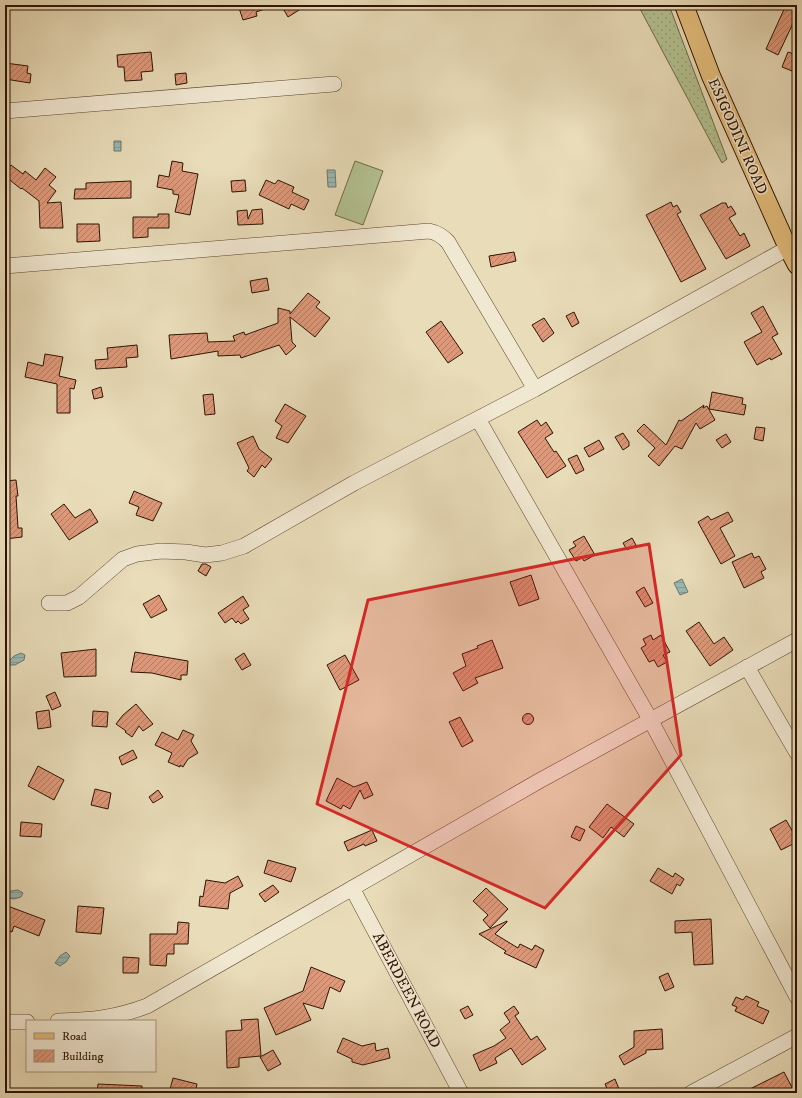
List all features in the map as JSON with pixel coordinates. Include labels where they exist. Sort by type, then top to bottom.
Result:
[{"type":"main road","name":"ESIGODINI ROAD","points":[[684,5],[711,76],[792,246],[797,265]]},
{"type":"street","points":[[5,112],[334,84]]},
{"type":"street","points":[[5,266],[429,231],[437,232],[448,242],[535,389]]},
{"type":"street","points":[[49,603],[67,603],[79,597],[123,559],[137,554],[161,551],[186,552],[205,555],[222,553],[244,546],[354,483],[535,389],[792,246]]},
{"type":"street","points":[[478,419],[650,720],[797,996]]},
{"type":"street","points":[[91,1020],[127,1014],[147,1006],[474,817],[797,640]]},
{"type":"street","points":[[747,667],[797,753]]},
{"type":"street","name":"ABERDEEN ROAD","points":[[352,888],[461,1093]]},
{"type":"street","points":[[5,1022],[26,1022]]},
{"type":"street","points":[[691,1093],[797,1036]]},
{"type":"highlighted area","points":[[649,544],[681,755],[545,908],[317,804],[368,600]]},
{"type":"green space","points":[[638,5],[669,5],[727,159],[722,163]]},
{"type":"green space","points":[[355,161],[383,171],[363,225],[335,215]]},
{"type":"water","points":[[114,141],[121,141],[121,151],[114,151]]},
{"type":"water","points":[[327,170],[335,170],[336,187],[328,187]]},
{"type":"water","points":[[682,579],[688,592],[680,595],[674,583]]},
{"type":"water","points":[[21,653],[25,655],[24,660],[15,665],[10,665],[9,661],[14,656]]},
{"type":"water","points":[[18,890],[23,893],[21,897],[14,899],[9,898],[7,894],[11,891]]},
{"type":"water","points":[[66,952],[70,956],[66,962],[60,966],[55,963],[60,956]]},
{"type":"building","points":[[238,5],[274,6],[256,12],[257,16],[243,20]]},
{"type":"building","points":[[281,5],[307,5],[288,17]]},
{"type":"building","points":[[786,5],[797,5],[797,15],[778,55],[766,49]]},
{"type":"building","points":[[151,52],[153,71],[141,72],[142,80],[125,81],[124,67],[118,67],[117,55]]},
{"type":"building","points":[[788,52],[797,55],[797,73],[782,67]]},
{"type":"building","points":[[5,63],[28,66],[27,73],[31,74],[30,83],[5,79]]},
{"type":"building","points":[[186,73],[187,83],[176,85],[175,74]]},
{"type":"building","points":[[172,161],[183,163],[182,171],[198,174],[190,215],[175,212],[179,195],[173,194],[173,190],[157,187],[159,175],[169,177]]},
{"type":"building","points":[[11,165],[23,174],[25,171],[36,180],[45,168],[56,177],[49,185],[56,191],[47,203],[61,202],[63,228],[40,228],[39,201],[5,176],[5,173]]},
{"type":"building","points":[[245,180],[246,191],[232,192],[231,181]]},
{"type":"building","points":[[266,180],[275,184],[278,180],[294,187],[292,192],[309,200],[304,210],[291,204],[289,209],[259,195]]},
{"type":"building","points":[[131,181],[131,198],[74,199],[75,189],[86,189],[86,183]]},
{"type":"building","points":[[671,202],[673,207],[677,205],[681,212],[677,214],[706,269],[681,282],[646,215]]},
{"type":"building","points":[[722,203],[726,203],[728,208],[731,206],[736,214],[729,218],[740,236],[744,233],[750,246],[726,259],[700,215]]},
{"type":"building","points":[[262,209],[263,224],[238,225],[237,211],[247,210],[248,219],[252,210]]},
{"type":"building","points":[[158,214],[169,214],[169,228],[148,228],[148,237],[133,238],[133,217],[158,217]]},
{"type":"building","points":[[77,224],[99,224],[100,241],[77,242]]},
{"type":"building","points":[[514,252],[516,261],[491,267],[489,256]]},
{"type":"building","points":[[267,278],[269,290],[252,293],[250,281]]},
{"type":"building","points":[[308,293],[320,302],[316,307],[330,318],[315,337],[290,317],[292,342],[296,346],[286,355],[279,345],[241,358],[240,355],[218,356],[218,351],[171,359],[169,335],[207,333],[208,342],[235,341],[233,336],[244,332],[245,335],[278,323],[278,308],[290,311],[290,314]]},
{"type":"building","points":[[763,306],[778,334],[772,337],[782,354],[757,365],[744,342],[762,332],[751,313]]},
{"type":"building","points":[[574,312],[579,323],[572,327],[566,316]]},
{"type":"building","points":[[544,318],[554,333],[543,342],[532,325]]},
{"type":"building","points":[[441,321],[463,353],[448,363],[426,332]]},
{"type":"building","points":[[137,345],[138,357],[126,358],[127,367],[96,369],[95,360],[108,359],[107,348]]},
{"type":"building","points":[[45,354],[63,357],[59,376],[76,380],[74,389],[70,388],[70,413],[57,413],[57,384],[25,377],[28,362],[43,366]]},
{"type":"building","points":[[101,387],[103,397],[94,399],[92,390]]},
{"type":"building","points":[[712,392],[743,398],[742,404],[746,405],[744,415],[709,409]]},
{"type":"building","points":[[213,394],[215,414],[205,415],[203,395]]},
{"type":"building","points":[[285,404],[306,416],[288,443],[276,438],[282,426],[275,421]]},
{"type":"building","points":[[704,405],[703,408],[707,406],[715,420],[700,429],[696,423],[682,449],[675,446],[659,466],[648,456],[655,448],[637,431],[644,424],[666,445],[679,420],[681,421]]},
{"type":"building","points":[[537,420],[541,426],[546,422],[553,433],[545,438],[566,466],[547,478],[518,432]]},
{"type":"building","points":[[756,427],[765,428],[763,441],[754,439]]},
{"type":"building","points":[[623,433],[629,442],[629,446],[623,450],[615,437]]},
{"type":"building","points":[[726,434],[731,442],[722,448],[716,440]]},
{"type":"building","points":[[253,436],[259,449],[272,459],[265,468],[262,465],[254,477],[247,471],[249,468],[237,443]]},
{"type":"building","points":[[599,440],[604,449],[589,457],[584,448]]},
{"type":"building","points":[[577,455],[584,470],[576,474],[568,459]]},
{"type":"building","points":[[16,480],[18,496],[16,496],[18,528],[22,528],[22,537],[5,539],[5,481]]},
{"type":"building","points":[[134,491],[162,503],[153,521],[136,515],[139,507],[129,503]]},
{"type":"building","points":[[64,504],[75,518],[90,509],[98,522],[69,540],[51,514]]},
{"type":"building","points":[[728,512],[733,521],[720,528],[735,556],[721,564],[698,522],[708,516],[711,520]]},
{"type":"building","points":[[584,536],[595,555],[584,561],[582,558],[576,561],[569,550],[576,546],[573,542]]},
{"type":"building","points":[[632,538],[636,545],[627,550],[623,543]]},
{"type":"building","points":[[752,553],[754,558],[759,556],[766,569],[761,572],[764,578],[744,588],[732,562]]},
{"type":"building","points":[[202,564],[206,564],[211,567],[206,576],[198,571]]},
{"type":"building","points":[[531,575],[539,599],[519,606],[510,582]]},
{"type":"building","points":[[644,587],[653,603],[645,607],[636,592]]},
{"type":"building","points":[[159,595],[167,610],[151,618],[143,604]]},
{"type":"building","points":[[243,596],[249,606],[243,610],[249,619],[241,624],[238,621],[236,623],[232,618],[225,623],[218,613]]},
{"type":"building","points":[[699,622],[714,644],[724,637],[733,650],[710,666],[686,631]]},
{"type":"building","points":[[651,635],[653,640],[661,635],[670,652],[663,655],[667,662],[658,667],[654,660],[649,662],[641,648],[646,645],[643,639]]},
{"type":"building","points":[[492,640],[503,668],[475,678],[478,683],[463,691],[453,673],[466,666],[462,654],[478,648],[477,646]]},
{"type":"building","points":[[96,649],[96,676],[64,677],[61,653]]},
{"type":"building","points":[[135,652],[188,661],[187,675],[181,675],[181,680],[152,673],[131,672]]},
{"type":"building","points":[[244,653],[251,665],[242,670],[235,659]]},
{"type":"building","points":[[345,655],[359,680],[340,690],[327,665]]},
{"type":"building","points":[[55,692],[61,706],[52,710],[46,696]]},
{"type":"building","points":[[136,704],[153,724],[143,731],[139,726],[132,737],[116,724],[123,715]]},
{"type":"building","points":[[49,710],[51,727],[38,729],[36,712]]},
{"type":"building","points":[[93,711],[108,712],[107,727],[92,726]]},
{"type":"building","points":[[526,714],[530,714],[532,715],[532,723],[526,724],[523,721],[523,717]]},
{"type":"building","points":[[460,717],[473,741],[462,747],[449,722]]},
{"type":"building","points":[[183,730],[194,735],[191,741],[198,753],[188,759],[183,767],[180,765],[180,767],[168,762],[172,753],[155,745],[162,732],[178,740]]},
{"type":"building","points":[[133,750],[137,758],[122,765],[119,757]]},
{"type":"building","points":[[38,766],[64,780],[54,800],[28,786]]},
{"type":"building","points":[[337,778],[354,787],[367,782],[373,795],[364,799],[360,790],[350,809],[343,805],[341,809],[326,801]]},
{"type":"building","points":[[95,789],[111,793],[108,809],[91,805]]},
{"type":"building","points":[[158,790],[163,797],[153,803],[149,797]]},
{"type":"building","points":[[607,804],[634,824],[624,837],[611,827],[603,838],[589,827]]},
{"type":"building","points":[[786,820],[797,839],[797,842],[781,850],[770,829]]},
{"type":"building","points":[[21,822],[42,824],[41,837],[20,836]]},
{"type":"building","points":[[576,826],[585,830],[580,841],[571,837]]},
{"type":"building","points":[[372,830],[377,841],[365,846],[364,844],[348,851],[344,842]]},
{"type":"building","points":[[268,860],[296,868],[291,882],[264,873]]},
{"type":"building","points":[[658,868],[673,877],[675,873],[684,879],[680,886],[677,884],[672,894],[650,881]]},
{"type":"building","points":[[238,876],[243,886],[230,893],[228,909],[199,906],[200,896],[203,897],[206,880],[225,883]]},
{"type":"building","points":[[273,885],[279,892],[265,902],[259,894]]},
{"type":"building","points":[[486,888],[508,909],[490,928],[483,920],[488,915],[473,901]]},
{"type":"building","points":[[5,905],[45,920],[39,936],[14,926],[12,932],[5,929]]},
{"type":"building","points":[[78,906],[104,908],[101,934],[76,932]]},
{"type":"building","points":[[711,919],[713,964],[694,965],[692,932],[675,933],[675,921]]},
{"type":"building","points":[[507,921],[495,934],[518,948],[520,944],[532,950],[535,945],[544,950],[536,968],[504,953],[506,951],[479,934]]},
{"type":"building","points":[[178,922],[189,923],[188,944],[174,944],[174,954],[167,954],[166,966],[150,965],[150,934],[177,934]]},
{"type":"building","points":[[123,957],[139,958],[138,973],[123,973]]},
{"type":"building","points":[[311,967],[345,981],[340,992],[330,987],[323,1009],[303,1003],[311,1020],[276,1035],[264,1008],[303,991]]},
{"type":"building","points":[[668,973],[674,987],[665,991],[659,977]]},
{"type":"building","points":[[746,996],[759,1002],[757,1006],[769,1011],[763,1024],[735,1011],[737,1007],[732,1005],[736,997],[743,1000]]},
{"type":"building","points":[[468,1006],[473,1015],[465,1019],[460,1010]]},
{"type":"building","points":[[514,1006],[519,1013],[515,1016],[531,1040],[537,1036],[546,1049],[522,1065],[511,1048],[495,1058],[497,1063],[480,1071],[473,1055],[494,1046],[506,1038],[500,1030],[510,1022],[504,1013]]},
{"type":"building","points":[[258,1019],[261,1056],[239,1058],[239,1067],[227,1068],[226,1031],[242,1030],[241,1020]]},
{"type":"building","points":[[662,1029],[663,1049],[646,1050],[646,1053],[624,1065],[619,1056],[634,1047],[634,1031]]},
{"type":"building","points":[[343,1038],[362,1046],[375,1043],[376,1051],[388,1048],[390,1058],[363,1065],[352,1062],[352,1059],[337,1052]]},
{"type":"building","points":[[273,1050],[281,1064],[268,1071],[260,1057]]},
{"type":"building","points":[[784,1072],[795,1093],[742,1093]]},
{"type":"building","points":[[173,1078],[197,1084],[195,1093],[169,1093]]},
{"type":"building","points":[[615,1079],[619,1089],[609,1093],[605,1084]]},
{"type":"building","points":[[98,1084],[142,1086],[142,1093],[97,1093]]}]
